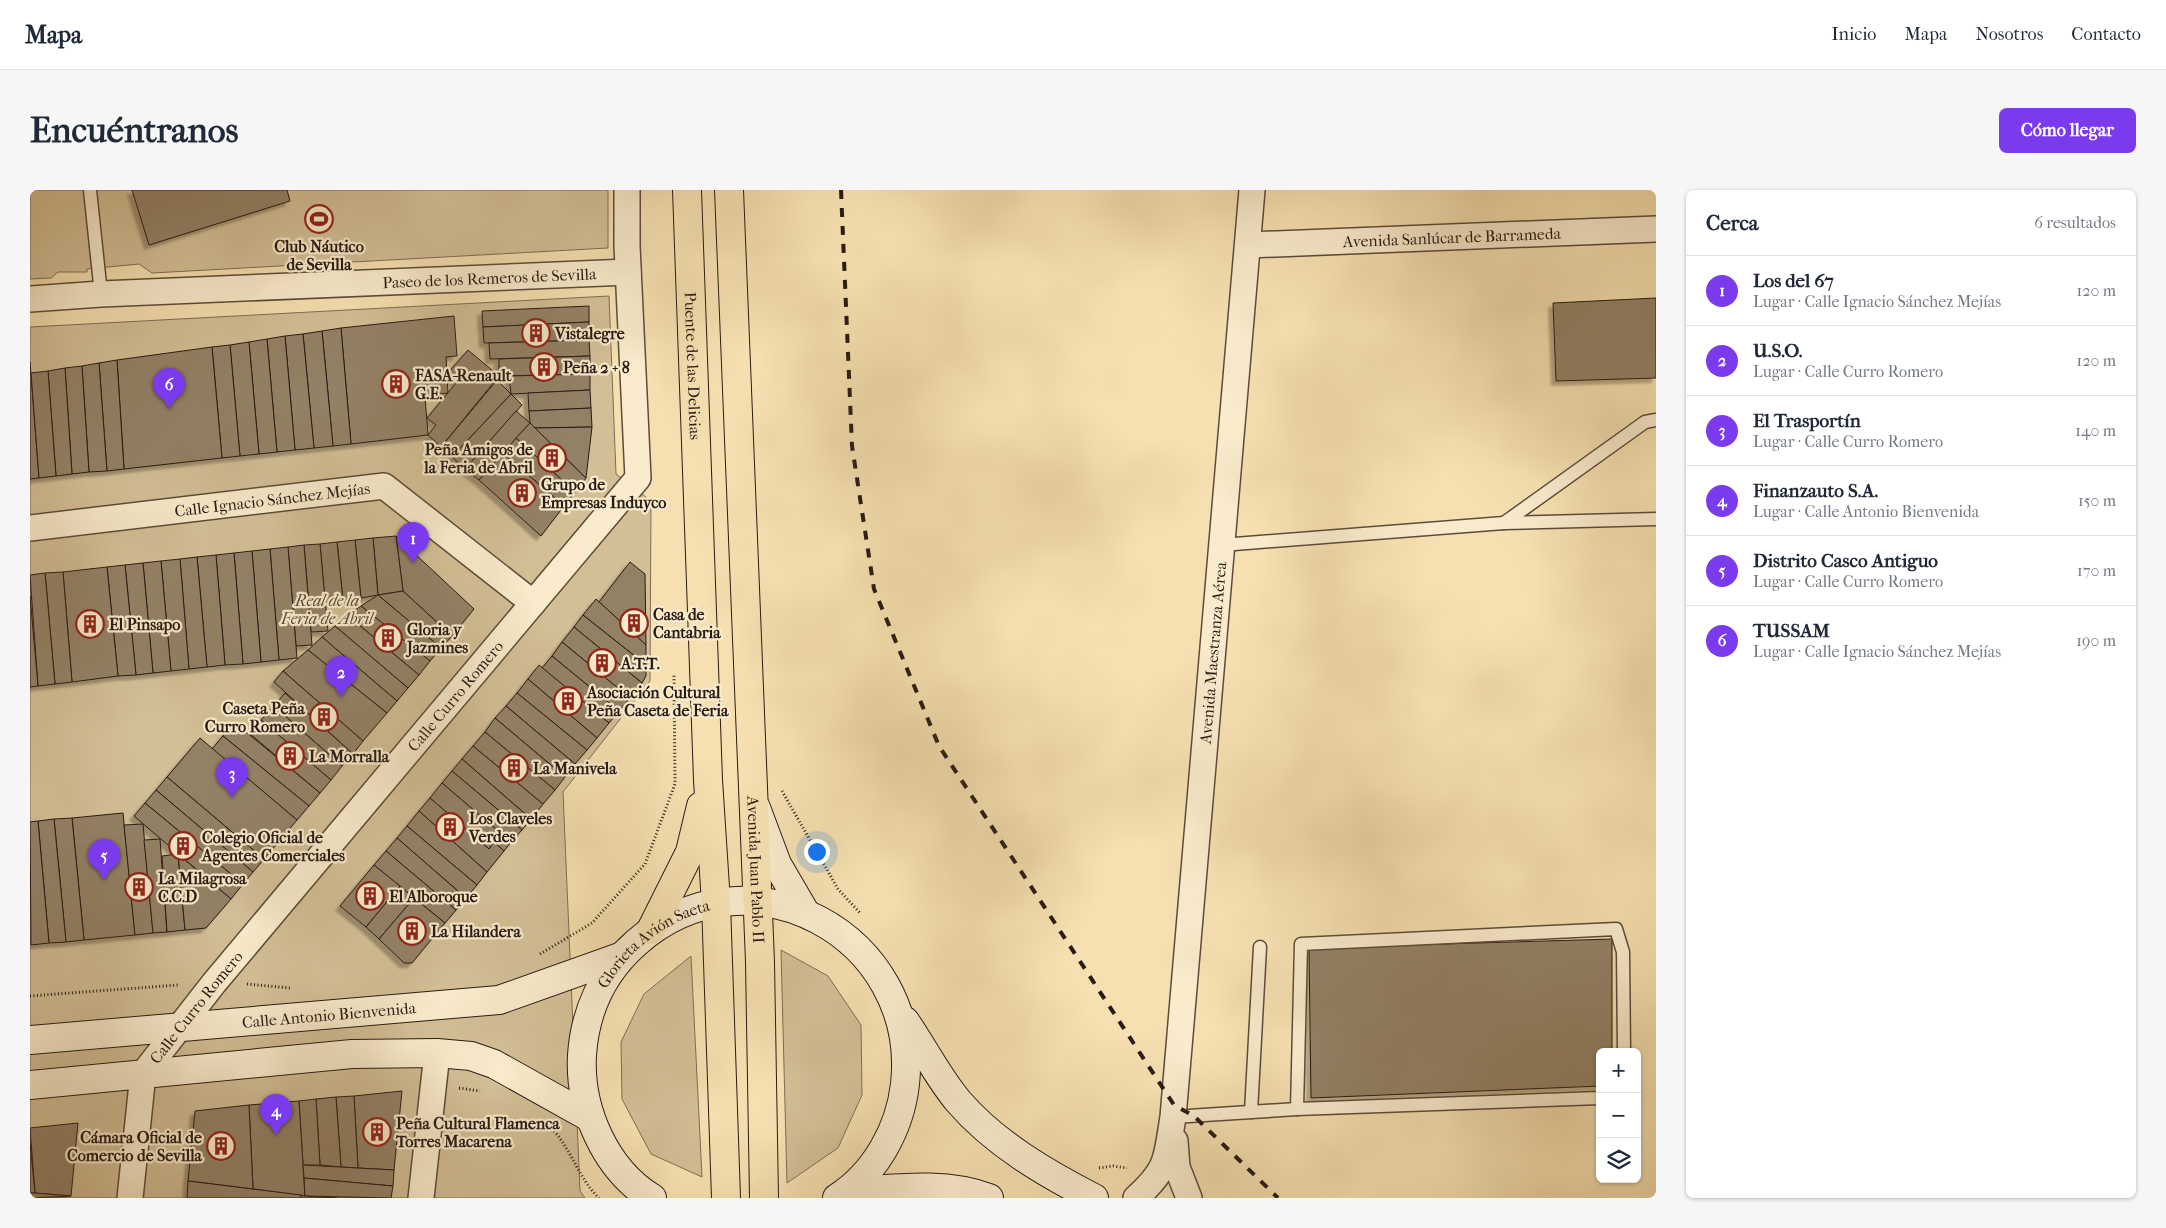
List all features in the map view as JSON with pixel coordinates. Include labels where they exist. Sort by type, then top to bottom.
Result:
[{"type":"main road","name":"Puente de las Delicias","points":[[687,190],[708,780]]},
{"type":"main road","name":"Avenida Juan Pablo II","points":[[729,190],[754,802],[764,1198]]},
{"type":"main road","points":[[708,780],[716,903],[726,1198]]},
{"type":"main road","points":[[651,930],[690,852],[708,780]]},
{"type":"main road","points":[[754,802],[777,864],[805,912]]},
{"type":"main road","name":"Glorieta Avión Saeta","points":[[652,1198],[642,1192],[610,1158],[590,1117],[581,1076],[584,1033],[597,992],[620,957],[651,930],[671,917],[693,908],[716,903],[757,901],[782,905],[805,912],[835,929],[862,951],[883,978],[898,1010],[905,1038],[907,1066],[904,1095],[899,1114],[884,1149],[867,1172],[842,1195]]},
{"type":"main road","name":"Calle Antonio Bienvenida","points":[[30,1040],[499,1000],[620,957]]},
{"type":"main road","points":[[898,1010],[958,1100],[994,1136],[1064,1183],[1094,1198]]},
{"type":"main road","points":[[30,1085],[352,1054],[437,1053],[470,1056],[494,1064],[590,1117]]},
{"type":"main road","points":[[842,1195],[918,1187],[978,1194],[989,1198]]},
{"type":"street","points":[[627,190],[628,272]]},
{"type":"street","name":"Avenida Maestranza Aérea","points":[[1173,1117],[1252,190]]},
{"type":"street","name":"Avenida Sanlúcar de Barrameda","points":[[1248,245],[1656,229]]},
{"type":"street","name":"Paseo de los Remeros de Sevilla","points":[[30,299],[101,294],[628,272]]},
{"type":"street","name":"Calle Curro Romero","points":[[143,1074],[214,983],[638,478],[628,272]]},
{"type":"street","name":"Calle Ignacio Sánchez Mejías","points":[[30,528],[384,486],[533,603]]},
{"type":"street","points":[[422,1198],[437,1053]]},
{"type":"street","points":[[130,1198],[143,1074]]},
{"type":"street","points":[[1136,1198],[1156,1180],[1166,1162],[1173,1117]]},
{"type":"street","points":[[1173,1117],[1177,1168],[1190,1198]]},
{"type":"lane","points":[[90,190],[101,294]]},
{"type":"lane","points":[[1504,523],[1645,422],[1656,420]]},
{"type":"lane","points":[[1222,545],[1504,523],[1656,519]]},
{"type":"lane","points":[[1297,1109],[1301,944],[1616,929],[1623,952],[1624,1048]]},
{"type":"lane","points":[[1251,1112],[1260,947]]},
{"type":"lane","points":[[1173,1117],[1297,1109],[1596,1098]]},
{"type":"path","points":[[536,956],[592,924],[645,864],[675,784]]},
{"type":"path","points":[[245,984],[293,988]]},
{"type":"path","points":[[30,996],[181,985]]},
{"type":"path","points":[[550,1128],[562,1141],[588,1188],[599,1198]]},
{"type":"green space","name":"Club Náutico de Sevilla","points":[[30,190],[608,190],[608,248],[152,273],[139,264],[87,269],[87,272],[58,272],[51,278],[30,279]]},
{"type":"green space","name":"Real de la Feria de Abril","points":[[609,296],[616,474],[651,501],[650,681],[563,792],[580,1191],[585,1198],[30,1198],[30,327]]},
{"type":"green space","points":[[781,950],[828,976],[861,1025],[862,1095],[838,1148],[787,1183]]},
{"type":"green space","points":[[691,956],[702,1177],[651,1154],[622,1099],[621,1042],[644,994]]},
{"type":"building","points":[[132,190],[287,190],[290,201],[149,245]]},
{"type":"building","points":[[1656,298],[1656,378],[1556,381],[1553,303]]},
{"type":"building","points":[[589,306],[589,322],[483,327],[482,311]]},
{"type":"building","name":"FASA-Renault G.E.","points":[[454,316],[457,356],[446,357],[448,393],[425,396],[428,435],[351,444],[341,328]]},
{"type":"building","name":"Vistalegre","points":[[589,322],[589,340],[484,343],[483,327]]},
{"type":"building","points":[[341,328],[351,444],[333,446],[322,331]]},
{"type":"building","points":[[322,331],[333,446],[314,448],[303,334]]},
{"type":"building","points":[[303,334],[314,448],[295,450],[285,336]]},
{"type":"building","points":[[285,336],[295,450],[277,452],[267,339]]},
{"type":"building","points":[[267,339],[277,452],[259,454],[249,342]]},
{"type":"building","points":[[589,340],[590,356],[490,359],[489,343]]},
{"type":"building","points":[[249,342],[259,454],[240,456],[230,345]]},
{"type":"building","points":[[230,345],[240,456],[222,458],[212,347]]},
{"type":"building","points":[[212,347],[222,458],[124,469],[117,360]]},
{"type":"building","points":[[468,350],[499,376],[441,447],[428,435],[436,425],[427,418],[456,383],[446,375]]},
{"type":"building","name":"Peña 2 + 8","points":[[590,356],[590,374],[499,376],[499,359]]},
{"type":"building","points":[[117,360],[124,469],[107,471],[99,363]]},
{"type":"building","points":[[30,362],[39,478],[30,479]]},
{"type":"building","points":[[99,363],[107,471],[89,472],[82,366]]},
{"type":"building","points":[[82,366],[89,472],[72,474],[65,368]]},
{"type":"building","points":[[65,368],[72,474],[56,476],[48,371]]},
{"type":"building","points":[[48,371],[56,476],[39,478],[31,373]]},
{"type":"building","points":[[590,374],[590,390],[511,394],[509,376]]},
{"type":"building","points":[[497,380],[511,394],[452,457],[441,447]]},
{"type":"building","points":[[590,390],[591,408],[529,411],[528,393]]},
{"type":"building","points":[[511,394],[522,405],[465,469],[452,457]]},
{"type":"building","points":[[591,408],[592,427],[535,428],[530,423],[529,411]]},
{"type":"building","points":[[516,411],[530,423],[479,480],[465,469]]},
{"type":"building","name":"Peña Amigos de la Feria de Abril","points":[[530,423],[586,478],[575,492],[516,438]]},
{"type":"building","points":[[592,427],[586,478],[535,428]]},
{"type":"building","points":[[516,438],[575,492],[564,506],[503,453]]},
{"type":"building","name":"Grupo de Empresas Induyco","points":[[503,453],[564,506],[541,536],[479,480]]},
{"type":"building","points":[[396,536],[474,609],[452,636],[403,591]]},
{"type":"building","points":[[396,536],[403,591],[378,595],[373,538]]},
{"type":"building","points":[[373,538],[378,595],[361,598],[355,540]]},
{"type":"building","points":[[355,540],[361,598],[343,600],[337,542]]},
{"type":"building","points":[[337,542],[343,600],[325,602],[320,544]]},
{"type":"building","points":[[320,544],[328,631],[311,632],[304,545]]},
{"type":"building","points":[[304,545],[312,645],[296,646],[288,547]]},
{"type":"building","points":[[288,547],[297,658],[279,660],[270,549]]},
{"type":"building","points":[[270,549],[279,660],[261,662],[252,551]]},
{"type":"building","points":[[252,551],[261,662],[243,664],[234,553]]},
{"type":"building","points":[[234,553],[243,664],[225,665],[216,555]]},
{"type":"building","points":[[216,555],[225,665],[207,667],[197,557]]},
{"type":"building","points":[[197,557],[207,667],[189,669],[180,559]]},
{"type":"building","points":[[180,559],[189,669],[171,671],[161,561]]},
{"type":"building","points":[[161,561],[171,671],[153,673],[143,563]]},
{"type":"building","name":"Casa de Cantabria","points":[[630,562],[645,574],[646,645],[599,602]]},
{"type":"building","points":[[143,563],[153,673],[136,675],[125,565]]},
{"type":"building","points":[[125,565],[136,675],[118,676],[107,567]]},
{"type":"building","name":"El Pinsapo","points":[[107,567],[118,676],[72,682],[63,572]]},
{"type":"building","points":[[63,572],[72,682],[55,684],[45,573]]},
{"type":"building","points":[[45,573],[55,684],[38,686],[30,575]]},
{"type":"building","points":[[403,591],[452,636],[441,648],[378,595]]},
{"type":"building","points":[[378,595],[441,648],[430,661],[361,606]]},
{"type":"building","points":[[30,596],[38,686],[30,687]]},
{"type":"building","points":[[596,599],[646,645],[646,665],[583,615]]},
{"type":"building","name":"Gloria y Jazmines","points":[[361,606],[430,661],[419,675],[347,615]]},
{"type":"building","points":[[347,615],[419,675],[408,688],[335,626]]},
{"type":"building","points":[[583,615],[646,665],[646,676],[642,683],[574,627]]},
{"type":"building","points":[[335,626],[408,688],[397,701],[322,637]]},
{"type":"building","name":"A.T.T.","points":[[574,627],[642,683],[630,698],[562,642]]},
{"type":"building","points":[[322,637],[397,701],[387,713],[308,650]]},
{"type":"building","points":[[562,642],[630,698],[619,711],[552,656]]},
{"type":"building","points":[[308,650],[387,713],[363,741],[283,671]]},
{"type":"building","points":[[552,656],[619,711],[609,723],[542,668]]},
{"type":"building","name":"Asociación Cultural Peña Caseta de Feria","points":[[539,665],[609,723],[597,738],[528,679]]},
{"type":"building","name":"Caseta Peña Curro Romero","points":[[283,671],[363,741],[353,754],[274,682]]},
{"type":"building","points":[[528,679],[597,738],[587,750],[517,693]]},
{"type":"building","points":[[285,693],[353,754],[342,766],[274,706]]},
{"type":"building","points":[[517,693],[587,750],[575,764],[506,706]]},
{"type":"building","points":[[274,706],[342,766],[331,780],[261,720]]},
{"type":"building","points":[[506,706],[575,764],[565,777],[495,718]]},
{"type":"building","points":[[495,718],[565,777],[555,790],[485,732]]},
{"type":"building","name":"La Morralla","points":[[261,720],[331,780],[320,793],[249,733]]},
{"type":"building","points":[[234,722],[320,793],[309,806],[223,736]]},
{"type":"building","name":"La Manivela","points":[[485,732],[555,790],[543,804],[473,746]]},
{"type":"building","points":[[223,736],[309,806],[297,820],[212,749]]},
{"type":"building","points":[[200,738],[297,820],[264,859],[167,777]]},
{"type":"building","points":[[473,746],[543,804],[531,819],[462,759]]},
{"type":"building","points":[[462,759],[531,819],[522,830],[452,771]]},
{"type":"building","points":[[452,771],[522,830],[511,842],[442,783]]},
{"type":"building","points":[[167,777],[264,859],[253,872],[156,790]]},
{"type":"building","points":[[442,783],[511,842],[504,851],[494,842],[489,849],[430,798]]},
{"type":"building","points":[[156,790],[253,872],[243,884],[145,803]]},
{"type":"building","name":"Los Claveles Verdes","points":[[430,798],[489,849],[494,842],[504,851],[487,872],[419,811]]},
{"type":"building","name":"Colegio Oficial de Agentes Comerciales","points":[[145,803],[243,884],[231,899],[134,816]]},
{"type":"building","points":[[419,811],[487,872],[477,885],[407,826]]},
{"type":"building","points":[[123,813],[135,935],[84,940],[72,818]]},
{"type":"building","points":[[72,818],[84,940],[66,942],[54,819]]},
{"type":"building","points":[[54,819],[66,942],[49,943],[38,821]]},
{"type":"building","points":[[38,821],[49,943],[31,945],[30,822]]},
{"type":"building","name":"La Milagrosa C.C.D","points":[[143,824],[153,933],[135,935],[124,825]]},
{"type":"building","points":[[407,826],[477,885],[466,898],[397,838]]},
{"type":"building","points":[[397,838],[466,898],[456,910],[386,851]]},
{"type":"building","points":[[160,839],[167,932],[153,933],[144,840]]},
{"type":"building","points":[[386,851],[456,910],[445,923],[374,865]]},
{"type":"building","points":[[178,854],[185,930],[167,932],[162,856]]},
{"type":"building","points":[[178,854],[231,899],[206,928],[185,930]]},
{"type":"building","name":"El Alboroque","points":[[374,865],[400,886],[366,927],[340,906]]},
{"type":"building","points":[[400,886],[414,898],[379,939],[366,927]]},
{"type":"building","name":"La Hilandera","points":[[414,898],[445,923],[412,963],[404,963],[379,939]]},
{"type":"building","points":[[1612,939],[1612,1048],[1596,1048],[1596,1086],[1311,1098],[1309,948]]},
{"type":"building","name":"Peña Cultural Flamenca Torres Macarena","points":[[402,1091],[394,1170],[358,1168],[354,1096]]},
{"type":"building","points":[[354,1096],[358,1168],[341,1167],[336,1097]]},
{"type":"building","points":[[336,1097],[341,1167],[320,1165],[316,1099]]},
{"type":"building","points":[[316,1099],[320,1165],[303,1165],[299,1101]]},
{"type":"building","points":[[299,1101],[305,1196],[253,1189],[249,1105]]},
{"type":"building","name":"Cámara Oficial de Comercio de Sevilla","points":[[249,1105],[253,1189],[188,1181],[195,1111]]},
{"type":"building","points":[[78,1123],[71,1196],[35,1193],[30,1128]]},
{"type":"building","points":[[30,1143],[35,1193],[30,1193]]},
{"type":"building","points":[[303,1165],[394,1170],[393,1186],[304,1178]]},
{"type":"building","points":[[304,1178],[393,1186],[391,1198],[305,1196]]},
{"type":"building","points":[[188,1181],[301,1195],[301,1198],[187,1198]]},
{"type":"building","points":[[30,1193],[35,1193],[71,1196],[30,1198]]},
{"type":"building","points":[[301,1195],[305,1196],[337,1198],[301,1198]]},
{"type":"railway","points":[[841,190],[852,446],[874,589],[939,746],[1174,1105],[1194,1116],[1278,1198]]},
{"type":"place","name":"Club Náutico de Sevilla","points":[[319,219]]},
{"type":"place","name":"Vistalegre","points":[[536,333]]},
{"type":"place","name":"Peña 2 + 8","points":[[544,367]]},
{"type":"place","name":"FASA-Renault G.E.","points":[[396,384]]},
{"type":"place","name":"TUSSAM","points":[[169,409]]},
{"type":"place","name":"Peña Amigos de la Feria de Abril","points":[[552,458]]},
{"type":"place","name":"Grupo de Empresas Induyco","points":[[522,493]]},
{"type":"place","name":"Los del 67","points":[[413,563]]},
{"type":"place","name":"Casa de Cantabria","points":[[634,623]]},
{"type":"place","name":"El Pinsapo","points":[[90,624]]},
{"type":"place","name":"Gloria y Jazmines","points":[[388,638]]},
{"type":"place","name":"A.T.T.","points":[[602,663]]},
{"type":"place","name":"U.S.O.","points":[[341,697]]},
{"type":"place","name":"Asociación Cultural Peña Caseta de Feria","points":[[568,701]]},
{"type":"place","name":"Caseta Peña Curro Romero","points":[[324,717]]},
{"type":"place","name":"La Morralla","points":[[290,756]]},
{"type":"place","name":"La Manivela","points":[[514,768]]},
{"type":"place","name":"El Trasportín","points":[[232,798]]},
{"type":"place","name":"Los Claveles Verdes","points":[[450,827]]},
{"type":"place","name":"Colegio Oficial de Agentes Comerciales","points":[[183,846]]},
{"type":"place","name":"Distrito Casco Antiguo","points":[[104,880]]},
{"type":"place","name":"La Milagrosa C.C.D","points":[[139,887]]},
{"type":"place","name":"El Alboroque","points":[[370,896]]},
{"type":"place","name":"La Hilandera","points":[[412,931]]},
{"type":"place","name":"Peña Cultural Flamenca Torres Macarena","points":[[377,1132]]},
{"type":"place","name":"Finanzauto S.A.","points":[[276,1135]]},
{"type":"place","name":"Cámara Oficial de Comercio de Sevilla","points":[[221,1146]]}]
